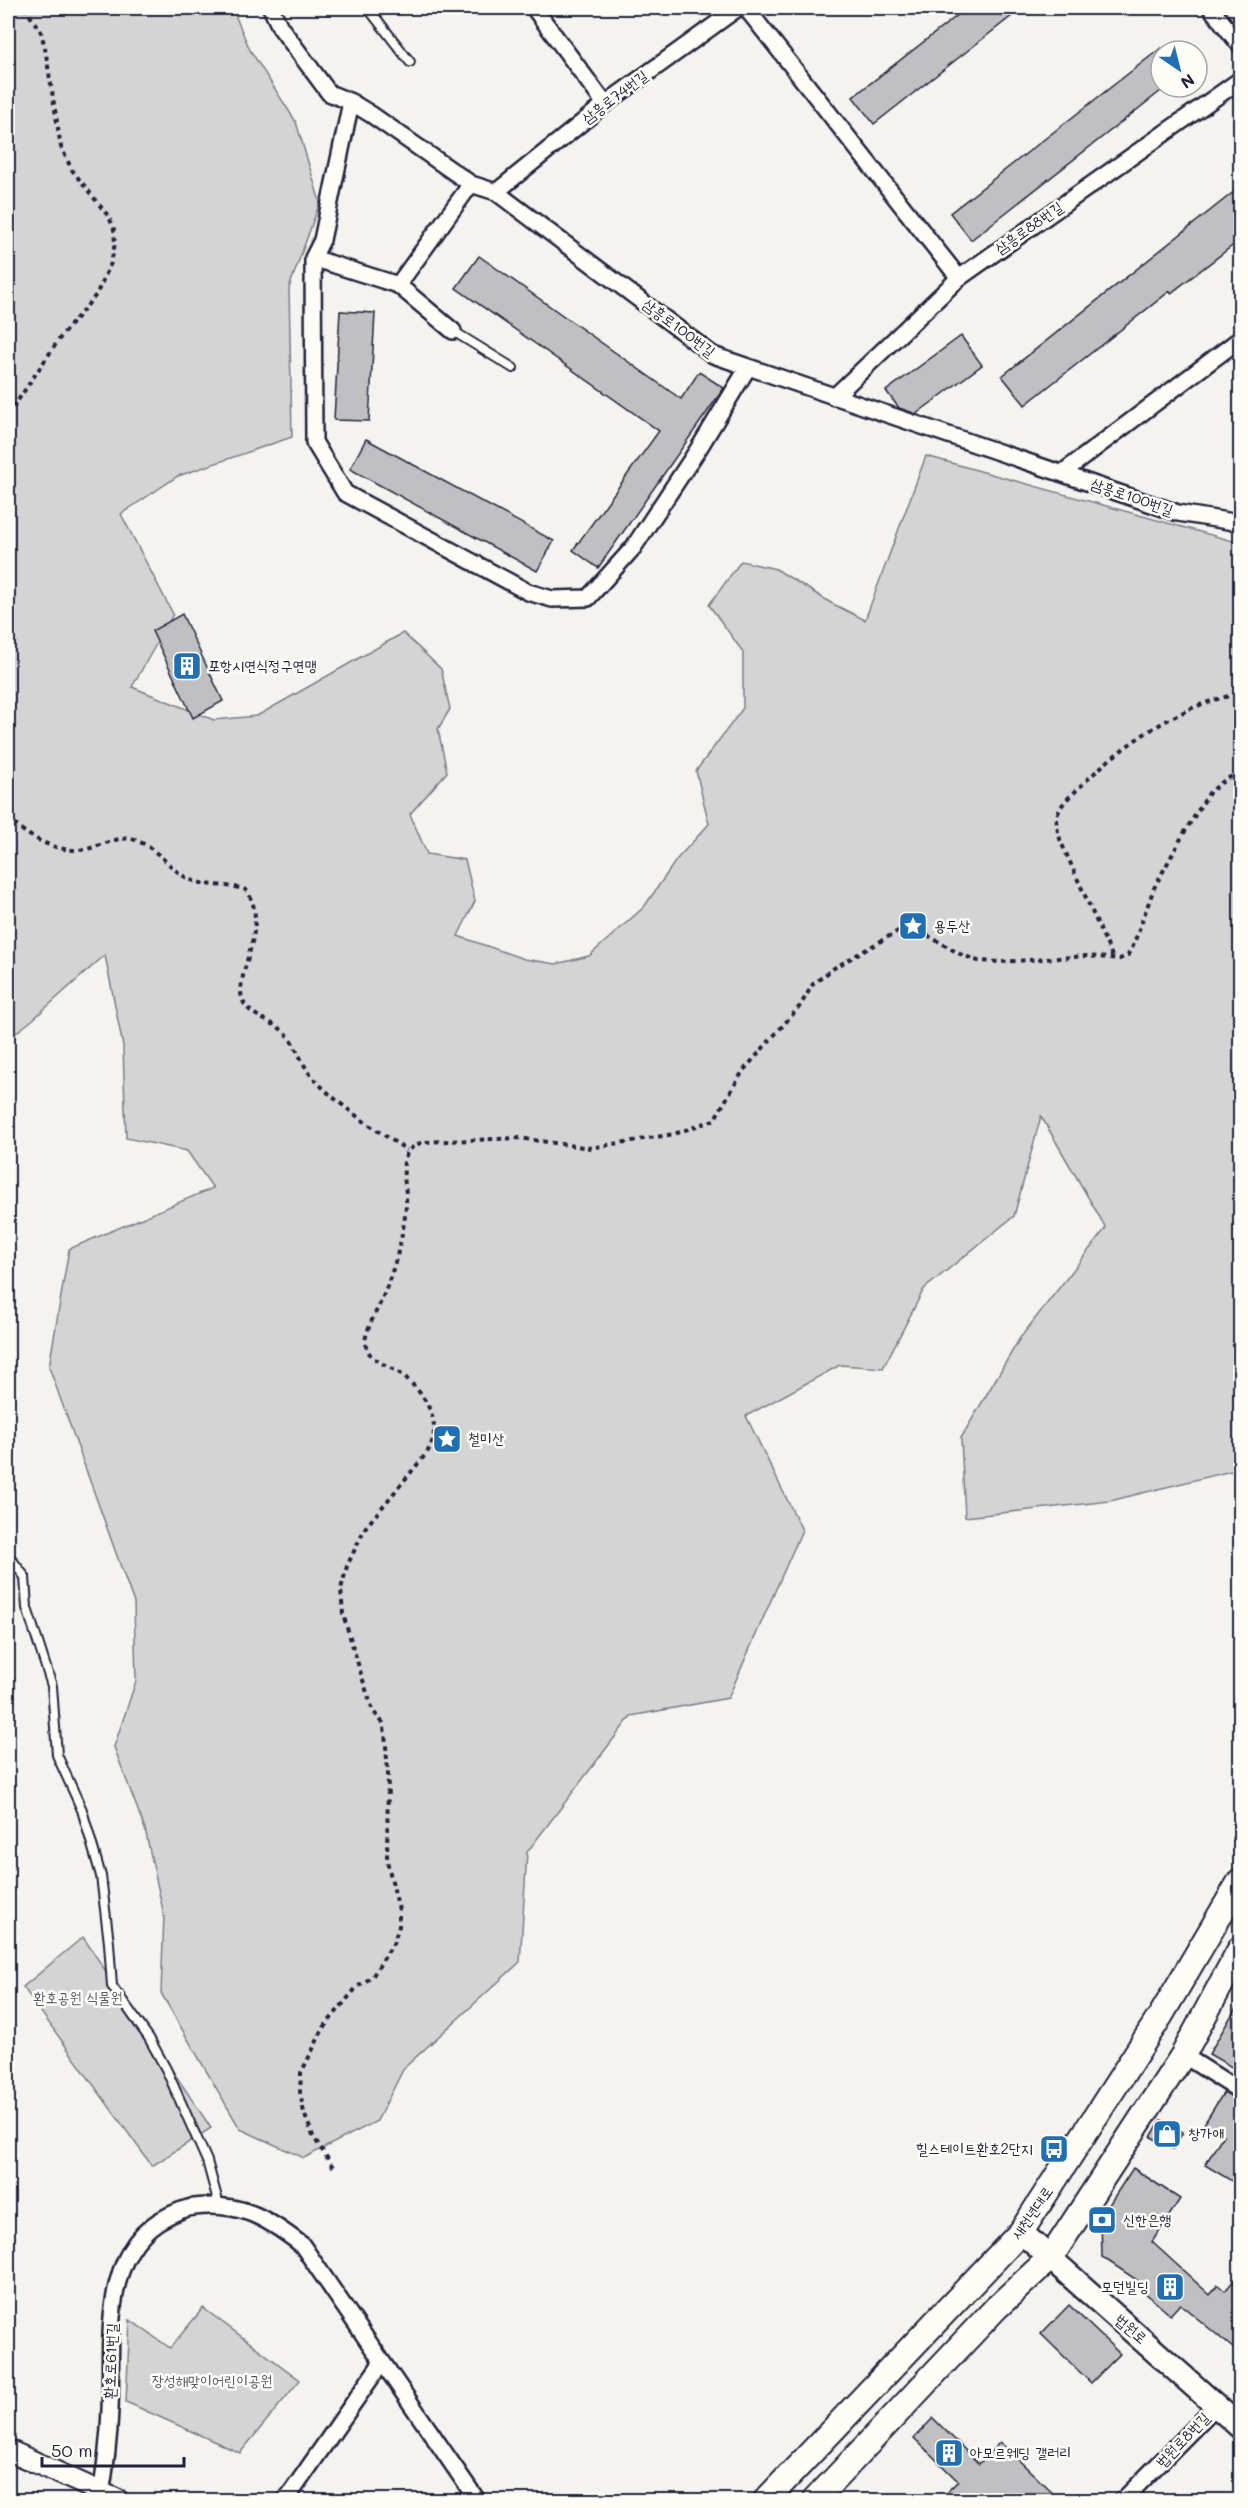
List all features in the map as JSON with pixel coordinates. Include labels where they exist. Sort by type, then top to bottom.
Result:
[{"type":"main road","name":"새천년대로","points":[[766,2500],[1021,2232],[1161,2015],[1240,1881]]},
{"type":"main road","points":[[815,2500],[996,2308],[1051,2257],[1183,2055],[1238,1961]]},
{"type":"main road","name":"법원로","points":[[1021,2232],[1240,2427]]},
{"type":"street","name":"삼흥로100번길","points":[[271,8],[280,27],[330,93],[351,102],[471,184],[496,192],[713,355],[747,369],[1178,513],[1240,523]]},
{"type":"street","points":[[534,8],[605,104]]},
{"type":"street","name":"삼흥로74번길","points":[[496,192],[605,104],[738,8]]},
{"type":"street","points":[[746,8],[959,278]]},
{"type":"street","points":[[1211,8],[1240,45]]},
{"type":"street","name":"삼흥로88번길","points":[[834,397],[959,278],[1240,80]]},
{"type":"street","points":[[351,102],[322,240],[313,258],[314,442],[345,494],[528,592],[552,599],[588,598],[633,548],[699,448],[747,369]]},
{"type":"street","points":[[398,285],[471,184]]},
{"type":"street","points":[[313,258],[398,285],[453,331]]},
{"type":"street","points":[[1062,473],[1240,339]]},
{"type":"street","points":[[1183,2055],[1240,2091]]},
{"type":"street","name":"환호로61번길","points":[[107,2498],[110,2330],[119,2278],[132,2245],[156,2222],[186,2208],[219,2205],[263,2218],[302,2246],[477,2500]]},
{"type":"street","points":[[286,2500],[382,2362]]},
{"type":"street","name":"법원로8번길","points":[[1123,2500],[1217,2405]]},
{"type":"street","points":[[8,2450],[107,2498]]},
{"type":"lane","points":[[368,8],[410,62]]},
{"type":"lane","points":[[453,331],[513,368]]},
{"type":"lane","points":[[8,1555],[25,1577],[27,1608],[52,1686],[57,1755],[82,1810],[101,1876],[110,1943],[112,1986],[149,2038],[166,2069],[207,2161],[219,2205]]},
{"type":"path","points":[[8,415],[62,335],[96,295],[111,263],[115,243],[114,229],[109,217],[72,170],[61,147],[41,32],[25,8]]},
{"type":"path","points":[[1112,956],[1061,842],[1056,823],[1058,812],[1064,802],[1103,763],[1164,722],[1192,708],[1240,694]]},
{"type":"path","points":[[333,2167],[313,2136],[304,2113],[300,2092],[301,2073],[324,2027],[357,1987],[372,1977],[394,1941],[399,1926],[399,1910],[387,1861],[389,1793],[385,1733],[383,1723],[373,1711],[361,1674],[343,1614],[341,1589],[347,1566],[365,1527],[426,1454],[436,1434],[430,1410],[420,1394],[404,1377],[372,1357],[366,1350],[365,1341],[388,1285],[400,1237],[406,1204],[404,1158],[407,1150],[423,1142],[519,1138],[591,1148],[674,1134],[714,1120],[744,1071],[800,1006],[813,984],[834,968],[905,927],[918,930],[960,954],[978,961],[1001,962],[1087,956],[1112,956],[1120,959],[1128,955],[1133,946],[1163,868],[1209,793],[1226,779],[1240,773]]},
{"type":"path","points":[[8,817],[20,829],[35,838],[67,849],[80,850],[120,839],[134,839],[146,845],[187,878],[206,884],[236,886],[246,890],[254,907],[254,923],[252,948],[241,989],[243,1002],[252,1011],[285,1033],[309,1073],[326,1090],[407,1150]]},
{"type":"green space","points":[[8,8],[232,8],[250,50],[296,122],[320,202],[289,288],[292,437],[178,476],[121,514],[173,614],[132,687],[214,720],[257,716],[403,633],[441,669],[450,709],[438,729],[447,772],[410,814],[427,854],[465,860],[475,901],[458,936],[524,959],[556,964],[589,956],[644,907],[677,859],[709,824],[696,771],[743,708],[743,652],[709,605],[741,561],[776,569],[831,603],[865,620],[926,456],[1240,543],[1240,1476],[1231,1471],[1110,1501],[965,1517],[961,1438],[1020,1338],[1106,1228],[1041,1116],[1014,1216],[924,1289],[883,1368],[840,1365],[746,1416],[802,1530],[728,1698],[631,1716],[527,1852],[520,1962],[404,2068],[377,2121],[304,2158],[240,2129],[161,1993],[164,1915],[145,1829],[114,1747],[136,1681],[134,1603],[49,1367],[69,1249],[213,1188],[187,1151],[126,1138],[123,1046],[105,955],[8,1039]]},
{"type":"green space","name":"환호공원 식물원","points":[[83,1937],[211,2128],[152,2166],[23,1987]]},
{"type":"green space","name":"장성해맞이어린이공원","points":[[203,2308],[300,2380],[240,2453],[126,2402],[130,2320],[170,2348]]},
{"type":"building","points":[[967,8],[1022,8],[874,124],[853,97]]},
{"type":"building","points":[[1149,57],[1151,99],[971,240],[950,213]]},
{"type":"building","points":[[1240,187],[1240,240],[1171,293],[1170,291],[1025,405],[1002,376]]},
{"type":"building","points":[[479,256],[681,399],[699,372],[724,388],[598,568],[573,550],[659,431],[456,288]]},
{"type":"building","points":[[340,311],[375,313],[369,421],[334,420]]},
{"type":"building","points":[[961,336],[982,365],[916,414],[899,408],[886,391]]},
{"type":"building","points":[[366,439],[554,541],[537,571],[350,469]]},
{"type":"building","name":"포항시연식정구연맹","points":[[182,614],[223,701],[193,718],[152,631]]},
{"type":"building","points":[[1240,2001],[1240,2080],[1234,2076],[1237,2070],[1209,2054]]},
{"type":"building","points":[[1224,2092],[1240,2101],[1240,2186],[1205,2165],[1223,2135],[1204,2124]]},
{"type":"building","name":"창가애","points":[[1161,2120],[1183,2132],[1173,2149],[1151,2137]]},
{"type":"building","points":[[1133,2168],[1180,2199],[1152,2242],[1210,2295],[1218,2285],[1225,2291],[1240,2273],[1240,2354],[1180,2304],[1170,2315],[1142,2290],[1146,2286],[1102,2257],[1101,2217]]},
{"type":"building","points":[[1069,2305],[1120,2354],[1091,2383],[1041,2334]]},
{"type":"building","name":"아모르웨딩 갤러리","points":[[933,2418],[979,2464],[1000,2442],[1060,2500],[939,2500],[958,2481],[914,2438]]},
{"type":"place","name":"포항시연식정구연맹","points":[[187,666]]},
{"type":"place","name":"용두산","points":[[913,926]]},
{"type":"place","name":"철미산","points":[[447,1439]]},
{"type":"place","name":"창가애","points":[[1167,2134]]},
{"type":"place","name":"힐스테이트환호2단지","points":[[1054,2149]]},
{"type":"place","name":"신한은행","points":[[1102,2220]]},
{"type":"place","name":"모던빌딩","points":[[1170,2287]]},
{"type":"place","name":"아모르웨딩 갤러리","points":[[949,2453]]}]
